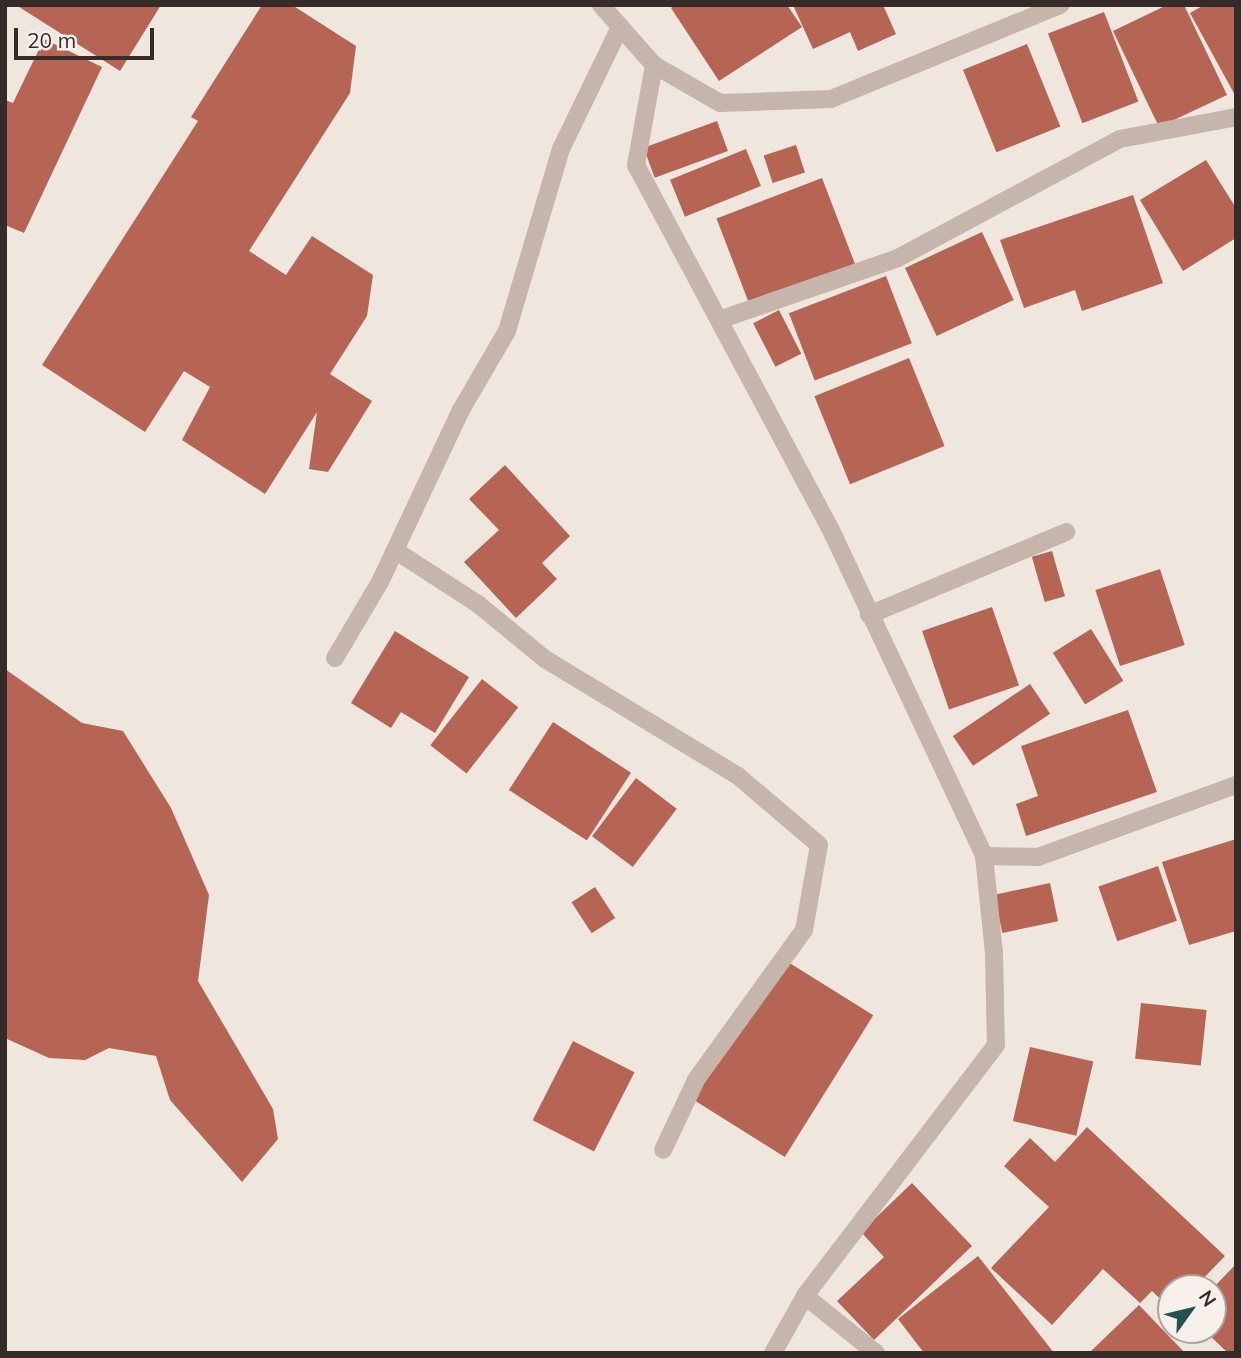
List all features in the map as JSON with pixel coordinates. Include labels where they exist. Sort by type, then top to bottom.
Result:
[{"type":"street","points":[[601,5],[654,65],[720,103],[831,99],[1060,5]]},
{"type":"street","points":[[335,658],[396,551],[461,410],[507,331],[561,149],[620,27]]},
{"type":"street","points":[[654,65],[636,165],[719,320],[869,615],[984,856],[996,1045],[805,1296],[773,1353]]},
{"type":"street","points":[[719,320],[898,258],[1120,139],[1236,117]]},
{"type":"street","points":[[869,615],[1066,533]]},
{"type":"street","points":[[396,551],[545,659],[738,776],[819,845],[804,930],[696,1080],[663,1150]]},
{"type":"street","points":[[984,856],[1038,857],[1236,785]]},
{"type":"street","points":[[805,1296],[876,1353]]},
{"type":"building","points":[[16,5],[161,5],[120,71]]},
{"type":"building","points":[[262,5],[292,5],[356,46],[350,93],[249,251],[286,275],[312,236],[373,275],[367,316],[330,374],[372,401],[328,472],[309,469],[317,412],[265,494],[182,440],[210,387],[184,371],[145,432],[42,365],[198,121],[191,117]]},
{"type":"building","points":[[675,5],[787,5],[802,27],[719,81],[671,8]]},
{"type":"building","points":[[793,5],[883,5],[896,34],[858,51],[850,32],[813,49]]},
{"type":"building","points":[[1167,5],[1184,5],[1227,95],[1159,127],[1113,31]]},
{"type":"building","points":[[1204,5],[1236,5],[1236,97],[1190,13]]},
{"type":"building","points":[[1104,12],[1138,102],[1082,123],[1048,34]]},
{"type":"building","points":[[44,39],[102,67],[24,233],[5,225],[5,100],[13,103]]},
{"type":"building","points":[[1027,44],[1060,127],[996,152],[963,70]]},
{"type":"building","points":[[717,121],[728,151],[655,178],[644,148]]},
{"type":"building","points":[[796,145],[805,173],[773,183],[764,156]]},
{"type":"building","points":[[746,149],[761,186],[685,217],[670,180]]},
{"type":"building","points":[[1206,160],[1236,208],[1236,238],[1183,271],[1140,200]]},
{"type":"building","points":[[822,178],[855,264],[749,304],[717,218]]},
{"type":"building","points":[[1133,195],[1163,283],[1082,311],[1075,290],[1024,308],[1000,240]]},
{"type":"building","points":[[982,232],[1014,300],[937,336],[905,268]]},
{"type":"building","points":[[886,276],[912,343],[815,380],[789,313]]},
{"type":"building","points":[[779,310],[801,354],[775,367],[753,323]]},
{"type":"building","points":[[909,358],[945,446],[850,484],[814,396]]},
{"type":"building","points":[[505,465],[570,536],[542,563],[557,579],[516,618],[464,562],[499,530],[469,499]]},
{"type":"building","points":[[1052,551],[1065,596],[1045,602],[1032,557]]},
{"type":"building","points":[[1160,569],[1185,645],[1120,666],[1095,590]]},
{"type":"building","points":[[992,607],[1019,685],[949,710],[922,631]]},
{"type":"building","points":[[1091,629],[1123,681],[1085,705],[1053,653]]},
{"type":"building","points":[[395,631],[469,677],[435,733],[401,712],[391,728],[351,703]]},
{"type":"building","points":[[5,669],[82,723],[123,731],[171,808],[209,895],[198,981],[273,1109],[278,1139],[242,1182],[170,1100],[156,1056],[109,1048],[85,1060],[49,1058],[5,1038]]},
{"type":"building","points":[[482,679],[518,707],[467,774],[430,745]]},
{"type":"building","points":[[1030,684],[1050,714],[973,766],[953,736]]},
{"type":"building","points":[[1128,710],[1157,792],[1026,836],[1016,804],[1038,796],[1021,746]]},
{"type":"building","points":[[553,722],[631,773],[587,841],[509,790]]},
{"type":"building","points":[[636,778],[677,809],[633,867],[592,836]]},
{"type":"building","points":[[1236,839],[1236,931],[1189,945],[1162,862]]},
{"type":"building","points":[[1158,866],[1177,921],[1117,941],[1098,887]]},
{"type":"building","points":[[1050,883],[1058,921],[1002,933],[994,895]]},
{"type":"building","points":[[595,887],[615,918],[592,933],[572,902]]},
{"type":"building","points":[[780,957],[873,1015],[785,1157],[692,1099]]},
{"type":"building","points":[[1141,1003],[1207,1010],[1201,1066],[1135,1059]]},
{"type":"building","points":[[573,1041],[634,1072],[594,1152],[533,1120]]},
{"type":"building","points":[[1030,1047],[1093,1062],[1076,1136],[1013,1121]]},
{"type":"building","points":[[1087,1127],[1225,1256],[1208,1274],[1157,1274],[1157,1296],[1152,1291],[1140,1303],[1103,1269],[1052,1325],[991,1268],[1049,1207],[1004,1166],[1030,1138],[1055,1162]]},
{"type":"building","points":[[912,1183],[972,1246],[874,1340],[837,1301],[884,1257],[861,1232]]},
{"type":"building","points":[[978,1256],[1054,1353],[924,1353],[898,1319]]},
{"type":"building","points":[[1236,1264],[1236,1353],[1228,1353],[1219,1344],[1227,1344],[1226,1274]]},
{"type":"building","points":[[1139,1305],[1157,1324],[1157,1344],[1176,1344],[1185,1353],[1089,1353]]}]
